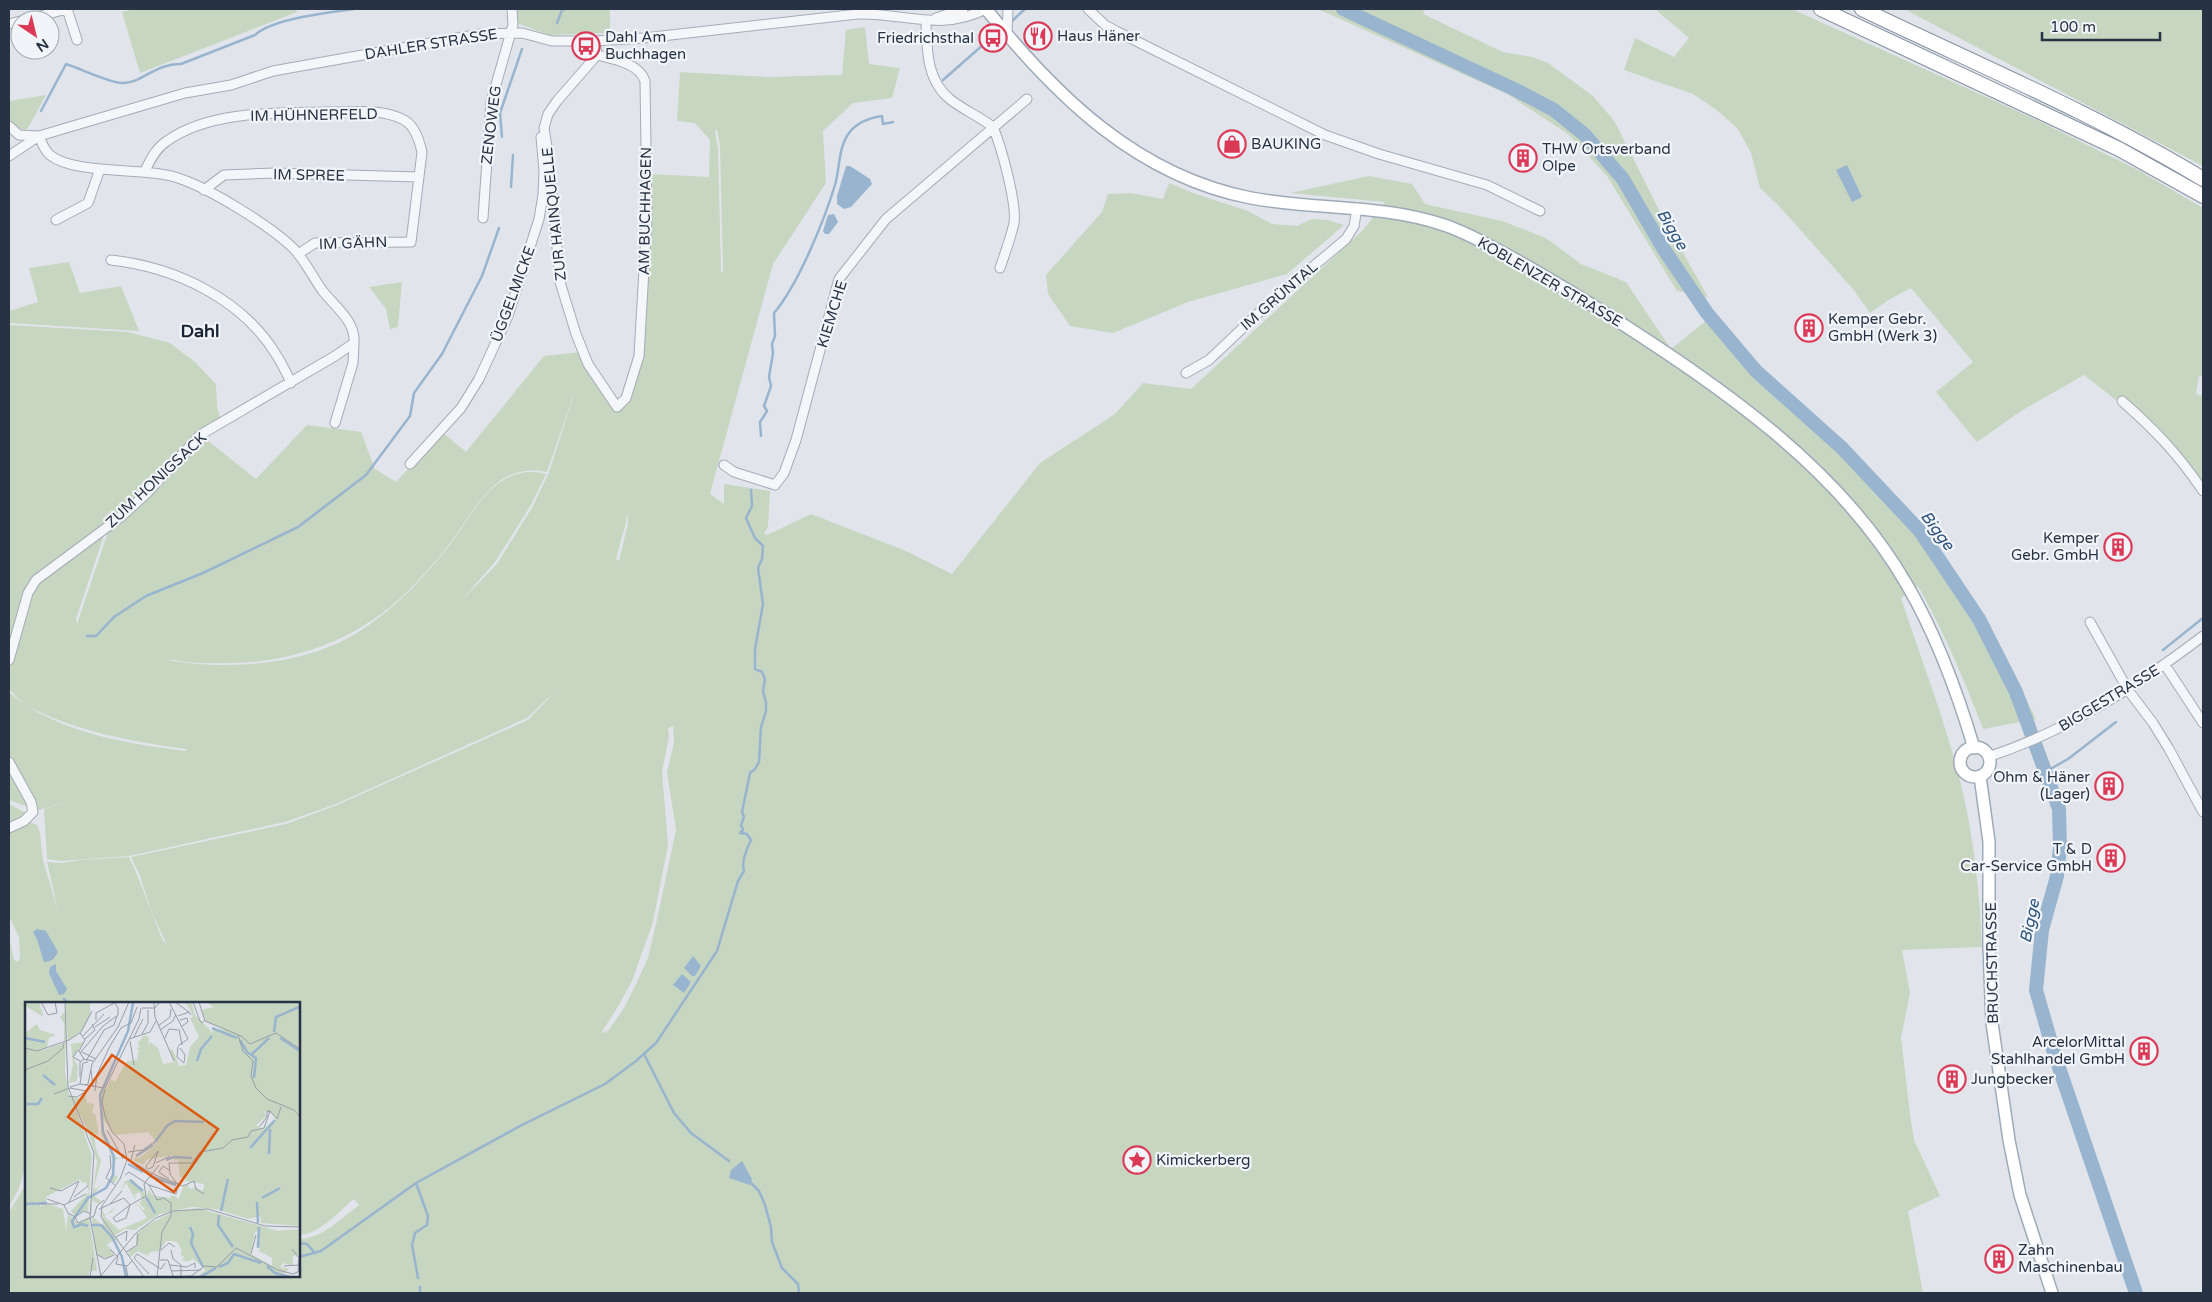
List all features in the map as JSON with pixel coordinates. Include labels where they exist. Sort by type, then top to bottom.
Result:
[{"type":"highway","points":[[1821,9],[2119,149],[2203,196]]},
{"type":"highway","points":[[1862,9],[2021,83],[2158,152],[2203,179]]},
{"type":"main road","name":"KOBLENZER STRASSE","points":[[986,9],[1057,88],[1093,123],[1121,143],[1177,175],[1205,186],[1253,198],[1357,208],[1445,225],[1520,262],[1612,318],[1710,383],[1811,466],[1862,520],[1907,584],[1934,635],[1951,674],[1974,748]]},
{"type":"main road","points":[[1974,748],[1983,750],[1988,757],[1988,768],[1980,776],[1967,775],[1961,767],[1961,757],[1964,753],[1974,748]]},
{"type":"main road","name":"BRUCHSTRASSE","points":[[1980,776],[1990,842],[1989,946],[1992,1024],[2009,1140],[2020,1195],[2052,1293]]},
{"type":"street","points":[[60,11],[67,9],[77,40]]},
{"type":"street","name":"ZENOWEG","points":[[483,218],[491,102],[513,25],[512,9]]},
{"type":"street","name":"DAHLER STRASSE","points":[[937,18],[946,9]]},
{"type":"street","name":"DAHLER STRASSE","points":[[926,21],[963,9]]},
{"type":"street","name":"DAHLER STRASSE","points":[[9,156],[38,136],[185,93],[231,86],[273,71],[480,34],[522,33],[552,41],[595,41],[750,27],[858,14],[882,14],[926,21],[961,19],[986,9]]},
{"type":"street","points":[[1007,34],[1008,9]]},
{"type":"street","points":[[1088,9],[1105,25],[1116,31],[1325,134],[1380,154],[1486,185],[1540,211]]},
{"type":"street","points":[[926,21],[930,70],[936,83],[951,100],[978,115],[993,127],[998,140],[1014,206],[1014,221],[1000,268]]},
{"type":"street","points":[[595,41],[597,55]]},
{"type":"street","name":"ZUR HAINQUELLE","points":[[597,55],[557,101],[548,114],[544,128],[550,165],[560,282],[576,334],[588,364],[617,407]]},
{"type":"street","name":"AM BUCHHAGEN","points":[[597,55],[633,67],[643,74],[645,81],[647,217],[639,356],[626,398],[617,407]]},
{"type":"street","name":"KIEMCHE","points":[[724,465],[734,472],[775,485],[784,473],[796,440],[839,280],[886,219],[1027,99]]},
{"type":"street","name":"IM HÜHNERFELD","points":[[145,171],[151,159],[166,141],[202,124],[248,115],[367,112],[392,114],[406,121],[414,130],[422,152],[412,242]]},
{"type":"street","points":[[9,126],[19,135],[38,136],[44,147],[54,157],[68,163],[100,169],[145,171],[180,178],[242,210],[292,246],[322,290],[351,323],[355,337],[353,363],[336,423]]},
{"type":"street","name":"ÜGGELMICKE","points":[[410,464],[461,408],[479,379],[508,316],[539,219],[544,187],[540,138],[544,128]]},
{"type":"street","points":[[56,220],[88,203],[100,169]]},
{"type":"street","name":"IM SPREE","points":[[204,190],[224,175],[275,174],[419,177]]},
{"type":"street","name":"IM GRÜNTAL","points":[[1186,373],[1209,360],[1267,305],[1346,239],[1354,226],[1357,208]]},
{"type":"street","name":"IM GÄHN","points":[[298,254],[315,243],[412,242]]},
{"type":"street","points":[[111,260],[146,266],[216,295],[249,321],[277,354],[291,383]]},
{"type":"street","name":"ZUM HONIGSACK","points":[[9,660],[28,593],[36,580],[122,516],[147,493],[200,435],[291,383],[354,343]]},
{"type":"street","points":[[2122,401],[2159,434],[2185,464],[2203,491]]},
{"type":"street","points":[[2090,622],[2128,690],[2165,743],[2203,812]]},
{"type":"street","points":[[2165,665],[2203,636]]},
{"type":"street","name":"BIGGESTRASSE","points":[[1988,757],[2052,733],[2128,690],[2165,665],[2203,723]]},
{"type":"street","points":[[9,762],[31,802],[33,812],[24,821],[9,828]]},
{"type":"green space","points":[[133,9],[296,9],[297,12],[140,73],[122,12]]},
{"type":"green space","points":[[516,9],[620,9],[610,10],[610,33],[549,35],[517,23]]},
{"type":"green space","points":[[1318,9],[1425,9],[1423,14],[1503,52],[1532,57],[1548,63],[1593,96],[1615,122],[1661,214],[1708,297],[1677,291],[1607,176],[1568,134],[1507,94]]},
{"type":"green space","points":[[1659,9],[1792,9],[2037,120],[2138,170],[2203,208],[2203,377],[2199,376],[2196,394],[2203,396],[2203,483],[2176,447],[2084,375],[2021,411],[1977,442],[1936,392],[1973,362],[1911,288],[1890,299],[1870,313],[1853,289],[1779,206],[1760,188],[1751,153],[1738,129],[1718,111],[1693,94],[1624,70],[1635,38],[1674,57],[1689,38],[1657,11]]},
{"type":"green space","points":[[1904,9],[2203,9],[2203,166]]},
{"type":"green space","points":[[865,27],[869,64],[900,68],[892,98],[853,103],[823,131],[826,183],[773,264],[710,494],[724,504],[724,484],[770,491],[768,527],[764,533],[767,535],[811,514],[906,551],[952,574],[1040,463],[1115,414],[1143,383],[1191,389],[1363,230],[1385,202],[1290,193],[1369,176],[1412,184],[1425,204],[1502,221],[1546,238],[1581,264],[1626,282],[1671,349],[1707,320],[1929,535],[1988,624],[2036,719],[1983,729],[1953,656],[1918,586],[1901,598],[1944,725],[1959,776],[1972,838],[1982,947],[1902,950],[1910,993],[1901,1038],[1914,1140],[1940,1196],[1908,1211],[1923,1293],[9,1293],[9,1212],[25,1186],[25,1277],[300,1277],[300,1239],[315,1236],[323,1232],[359,1205],[354,1199],[321,1227],[307,1234],[300,1235],[300,1002],[25,1002],[25,1164],[21,1183],[9,1206],[9,936],[14,960],[18,962],[20,957],[19,937],[9,916],[9,831],[30,822],[37,825],[40,833],[43,860],[58,911],[47,862],[62,863],[129,857],[163,941],[166,943],[152,913],[140,876],[131,857],[286,824],[337,805],[528,720],[557,690],[527,718],[336,804],[285,822],[129,856],[61,861],[47,859],[44,809],[69,801],[35,811],[9,760],[9,692],[21,701],[9,689],[9,669],[33,587],[106,529],[76,619],[77,624],[110,526],[202,436],[256,479],[307,425],[361,432],[375,469],[396,482],[442,432],[466,452],[544,356],[582,352],[617,408],[641,356],[647,303],[649,174],[709,177],[710,140],[695,123],[677,121],[680,72],[768,77],[842,75],[846,30]],"holes":[[[717,129],[720,146],[723,271],[721,272],[718,149],[715,131]],[[578,382],[549,472],[533,506],[497,564],[459,603],[495,562],[531,505],[546,474],[535,472],[518,474],[507,478],[495,486],[476,507],[454,539],[444,552],[423,577],[386,612],[360,631],[339,642],[292,658],[241,665],[216,665],[191,663],[168,660],[232,663],[280,658],[326,644],[348,635],[368,623],[388,609],[412,587],[443,553],[481,500],[491,489],[502,480],[515,473],[530,471],[547,472]],[[627,512],[628,523],[619,561],[616,559]],[[27,705],[63,722],[104,734],[186,749],[186,751],[116,740],[93,734],[47,717]],[[673,726],[674,743],[667,772],[676,830],[656,924],[648,958],[624,1008],[608,1031],[601,1033],[632,981],[653,922],[668,845],[662,772],[669,737],[668,728]]]},
{"type":"green space","points":[[46,95],[28,128],[25,130],[18,128],[9,118],[9,101]]},
{"type":"green space","points":[[1169,183],[1248,211],[1272,224],[1297,226],[1312,219],[1327,220],[1344,225],[1287,274],[1188,302],[1113,333],[1070,326],[1048,294],[1046,275],[1102,212],[1108,194],[1131,193],[1163,199]]},
{"type":"green space","points":[[69,262],[80,293],[121,286],[139,331],[9,323],[9,311],[38,302],[29,268]]},
{"type":"green space","points":[[402,282],[398,327],[390,329],[386,309],[369,287]]},
{"type":"green space","points":[[9,325],[128,332],[170,343],[195,362],[216,384],[217,407],[222,423],[199,435],[146,493],[34,580],[9,656]]},
{"type":"green space","points":[[9,765],[29,804],[26,806],[9,800]]},
{"type":"green space","points":[[9,804],[26,813],[23,819],[9,826]]},
{"type":"water","points":[[1847,165],[1862,197],[1852,202],[1836,170]]},
{"type":"water","points":[[846,166],[850,166],[870,179],[872,184],[851,207],[844,209],[837,204],[837,196]]},
{"type":"water","points":[[834,214],[838,222],[829,234],[825,234],[823,231],[828,215]]},
{"type":"water","points":[[37,929],[46,931],[58,952],[49,961],[44,962],[33,932]]},
{"type":"water","points":[[693,956],[701,966],[695,976],[692,976],[684,968]]},
{"type":"water","points":[[56,964],[56,971],[67,989],[64,994],[59,995],[49,973],[50,967]]},
{"type":"water","points":[[682,974],[691,982],[684,993],[673,985]]},
{"type":"water","points":[[742,1161],[752,1179],[750,1185],[729,1178],[731,1170]]},
{"type":"waterway","points":[[41,111],[66,64],[110,81],[129,82],[164,67],[181,64],[255,35],[263,29],[274,25],[302,17],[354,9]]},
{"type":"waterway","points":[[557,23],[562,10],[565,9]]},
{"type":"waterway","points":[[1012,21],[1025,9]]},
{"type":"waterway","name":"Bigge","points":[[1343,9],[1516,90],[1554,110],[1585,135],[1623,179],[1663,248],[1707,313],[1756,371],[1842,448],[1920,531],[1979,619],[2016,692],[2059,809],[2060,848],[2057,876],[2042,930],[2036,990],[2054,1053],[2136,1293]]},
{"type":"waterway","points":[[943,80],[992,37]]},
{"type":"waterway","points":[[502,137],[500,113],[522,49]]},
{"type":"waterway","points":[[761,436],[760,422],[767,411],[764,406],[771,386],[769,377],[773,353],[772,344],[775,336],[774,313],[801,270],[817,234],[835,185],[845,139],[856,126],[868,119],[882,116],[883,124],[893,122]]},
{"type":"waterway","points":[[511,187],[513,155]]},
{"type":"waterway","points":[[87,636],[96,636],[114,617],[146,596],[203,573],[298,527],[366,475],[410,416],[414,393],[442,354],[482,276],[499,228]]},
{"type":"waterway","points":[[300,1257],[321,1251],[416,1183],[520,1126],[605,1084],[656,1043],[717,951],[738,881],[744,871],[744,859],[751,840],[747,834],[740,833],[743,830],[741,825],[744,817],[742,812],[750,773],[759,762],[761,727],[766,711],[763,691],[765,679],[762,672],[755,669],[755,649],[763,604],[758,568],[762,559],[763,546],[755,538],[746,518],[752,506],[751,490]]},
{"type":"waterway","points":[[2163,650],[2203,618]]},
{"type":"waterway","points":[[2045,772],[2068,759],[2116,722]]},
{"type":"waterway","points":[[64,999],[67,1002]]},
{"type":"waterway","points":[[644,1054],[674,1113],[691,1133],[729,1161]]},
{"type":"waterway","points":[[750,1182],[759,1191],[765,1205],[771,1227],[772,1242],[782,1268],[798,1284],[799,1293]]},
{"type":"waterway","points":[[416,1183],[428,1216],[427,1225],[415,1233],[412,1245],[418,1278]]},
{"type":"waterway","points":[[300,1243],[307,1244],[315,1253]]},
{"type":"waterway","points":[[420,1287],[420,1293]]},
{"type":"place","name":"Haus Häner","points":[[1038,36]]},
{"type":"place","name":"Friedrichsthal","points":[[993,38]]},
{"type":"place","name":"Dahl Am Buchhagen","points":[[586,46]]},
{"type":"place","name":"BAUKING","points":[[1232,144]]},
{"type":"place","name":"THW Ortsverband Olpe","points":[[1523,158]]},
{"type":"place","name":"Kemper Gebr. GmbH (Werk 3)","points":[[1809,328]]},
{"type":"place","name":"Kemper Gebr. GmbH","points":[[2118,547]]},
{"type":"place","name":"Ohm & Häner (Lager)","points":[[2109,786]]},
{"type":"place","name":"T & D Car-Service GmbH","points":[[2111,858]]},
{"type":"place","name":"ArcelorMittal Stahlhandel GmbH","points":[[2144,1051]]},
{"type":"place","name":"Jungbecker","points":[[1952,1079]]},
{"type":"place","name":"Kimickerberg","points":[[1137,1160]]},
{"type":"place","name":"Zahn Maschinenbau","points":[[1999,1259]]},
{"type":"district","name":"Dahl","points":[[200,331]]}]
